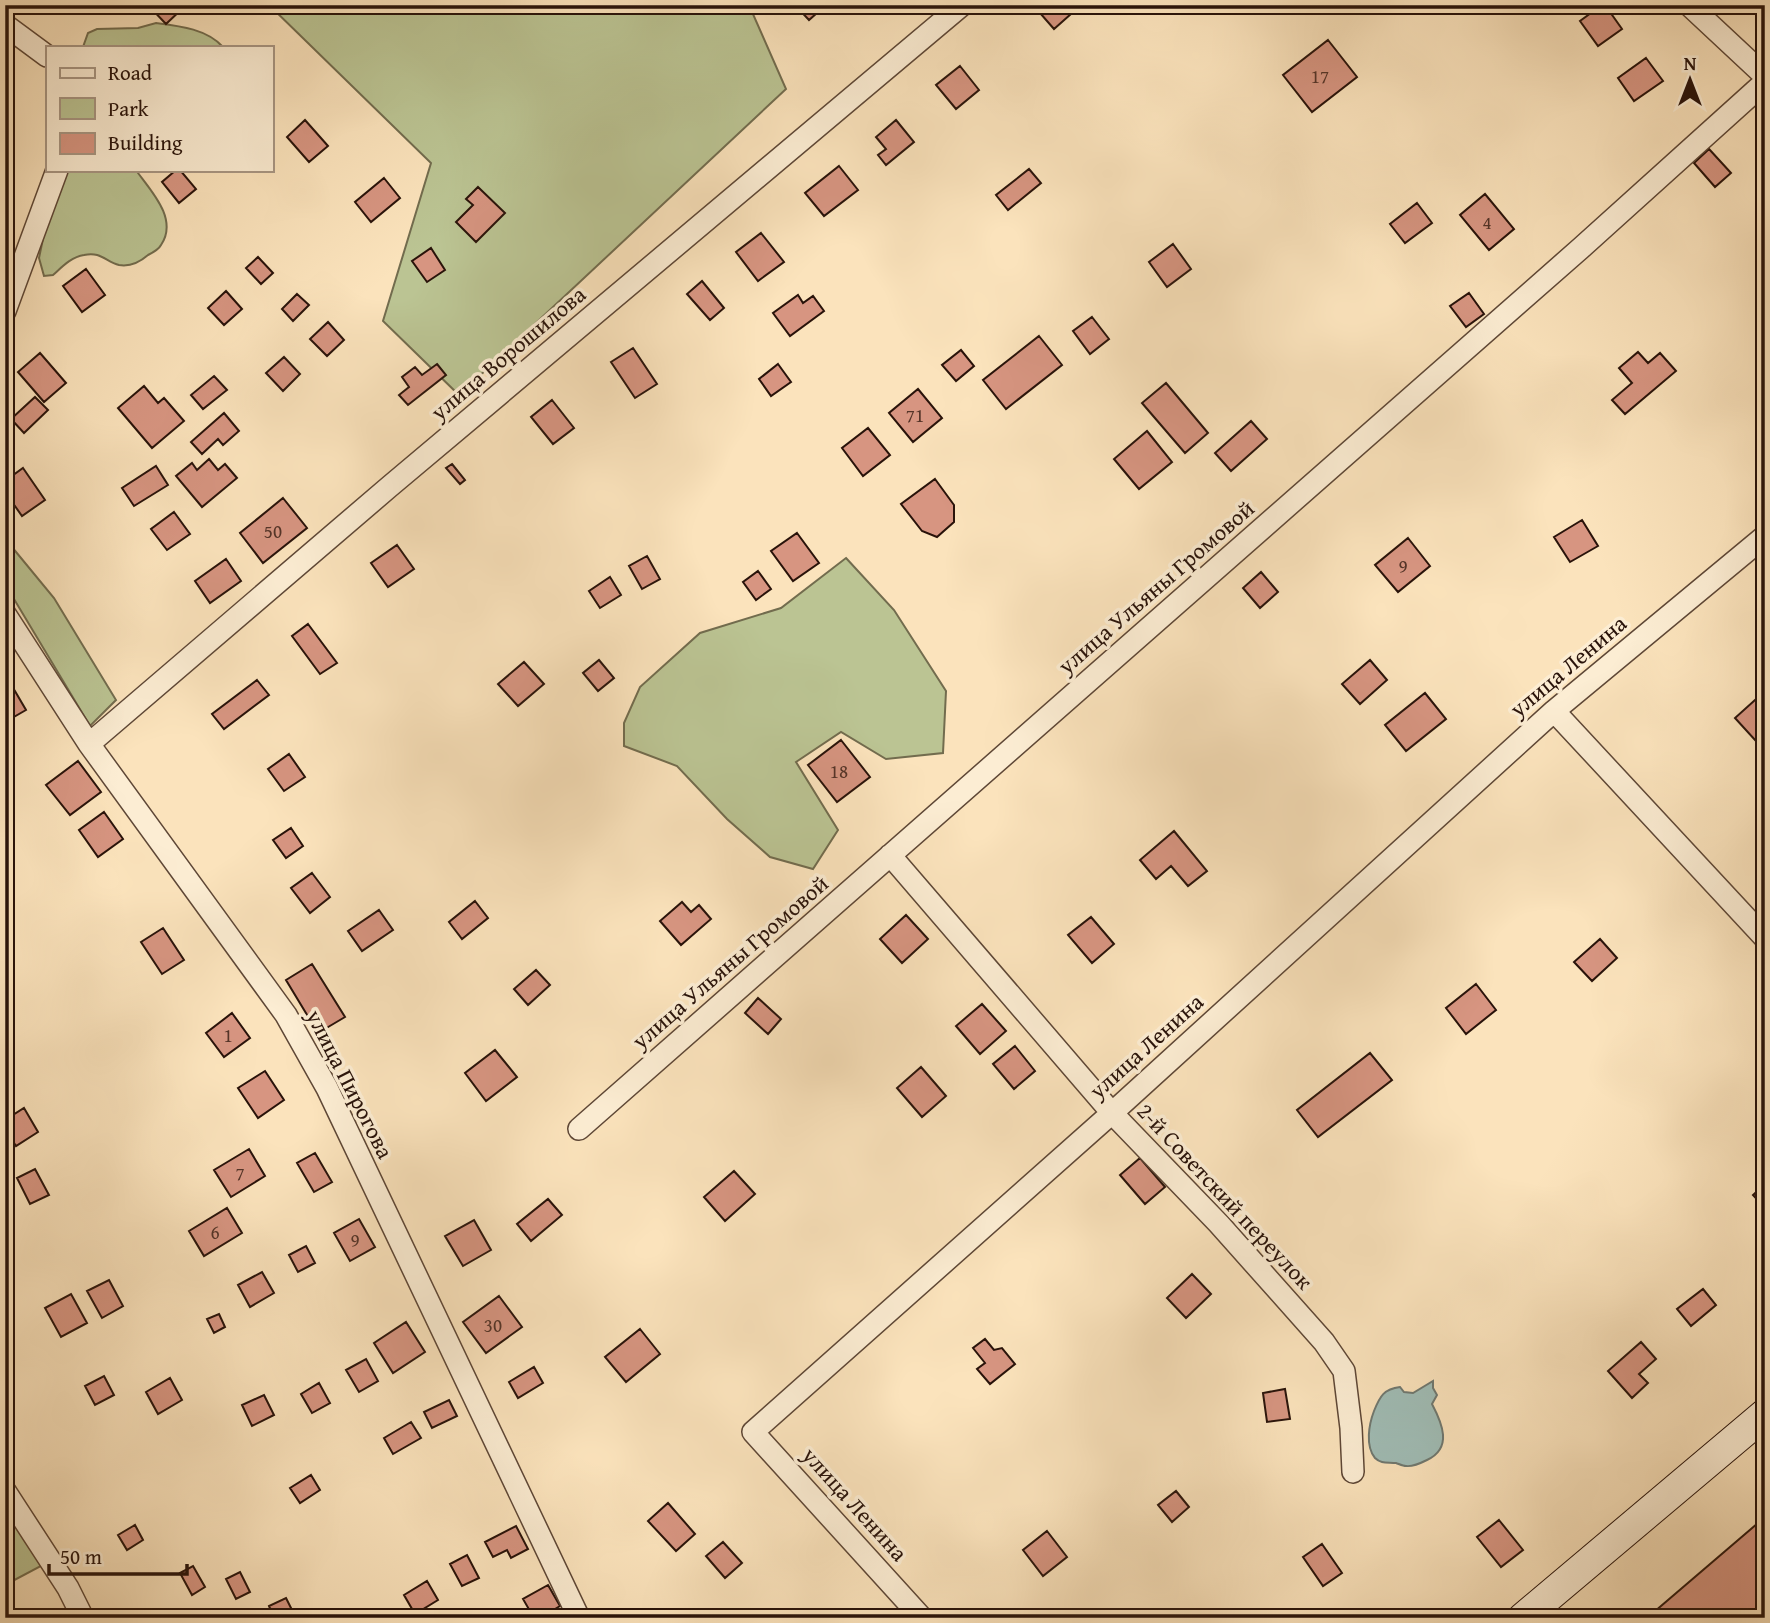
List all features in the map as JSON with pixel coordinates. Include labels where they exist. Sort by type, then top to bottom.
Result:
[{"type":"street","name":"улица Ворошилова","points":[[89,744],[389,487],[962,5]]},
{"type":"street","points":[[1689,5],[1765,76]]},
{"type":"street","points":[[5,25],[46,55]]},
{"type":"street","name":"улица Ульяны Громовой","points":[[579,1129],[1581,248],[1765,82]]},
{"type":"street","points":[[5,311],[56,172]]},
{"type":"street","name":"улица Ленина","points":[[922,1618],[753,1432],[1112,1113],[1554,710],[1765,536]]},
{"type":"street","name":"улица Пирогова","points":[[5,614],[89,744],[286,1015],[327,1088],[579,1618]]},
{"type":"street","points":[[1554,710],[1765,938]]},
{"type":"street","name":"2-й Советский переулок","points":[[890,855],[1112,1113],[1219,1224],[1324,1342],[1344,1371],[1353,1472]]},
{"type":"street","points":[[1523,1618],[1765,1414]]},
{"type":"street","points":[[5,1491],[60,1575],[83,1618]]},
{"type":"green space","points":[[269,5],[749,5],[786,89],[459,395],[383,321],[431,163]]},
{"type":"green space","points":[[156,23],[184,27],[209,36],[222,46],[83,46],[88,33],[97,29],[138,28]]},
{"type":"green space","points":[[64,172],[138,172],[162,207],[167,226],[166,236],[155,251],[138,262],[119,265],[90,254],[75,258],[53,275],[44,276],[39,258],[49,210]]},
{"type":"green space","points":[[7,541],[54,598],[116,700],[90,726],[5,584]]},
{"type":"green space","points":[[846,558],[894,610],[946,691],[943,753],[886,759],[841,732],[796,762],[838,830],[813,869],[770,857],[727,819],[677,766],[624,746],[624,723],[640,687],[700,633],[781,608]]},
{"type":"green space","points":[[5,1476],[58,1557],[5,1585]]},
{"type":"water","points":[[1433,1381],[1437,1395],[1432,1404],[1443,1435],[1440,1449],[1427,1460],[1411,1466],[1377,1460],[1370,1447],[1369,1428],[1381,1397],[1390,1389],[1400,1387],[1404,1392],[1413,1393]]},
{"type":"building","points":[[148,5],[185,5],[185,6],[166,24]]},
{"type":"building","points":[[795,5],[826,5],[809,20]]},
{"type":"building","points":[[1033,5],[1079,5],[1080,6],[1054,29]]},
{"type":"building","points":[[1605,5],[1622,29],[1598,46],[1580,21]]},
{"type":"building","points":[[1328,40],[1357,77],[1312,112],[1283,75]]},
{"type":"building","points":[[1646,58],[1663,81],[1634,101],[1618,78]]},
{"type":"building","points":[[960,66],[979,90],[956,109],[936,85]]},
{"type":"building","points":[[305,120],[328,146],[309,162],[287,137]]},
{"type":"building","points":[[896,120],[914,142],[886,165],[878,155],[886,149],[876,137]]},
{"type":"building","points":[[1709,149],[1731,173],[1715,187],[1694,163]]},
{"type":"building","points":[[839,166],[858,190],[824,216],[805,193]]},
{"type":"building","points":[[1029,169],[1041,183],[1008,210],[996,195]]},
{"type":"building","points":[[174,172],[182,172],[196,189],[179,203],[162,182]]},
{"type":"building","points":[[384,178],[400,198],[371,222],[355,202]]},
{"type":"building","points":[[478,187],[505,213],[476,242],[456,222],[473,205],[466,199]]},
{"type":"building","points":[[1485,194],[1514,229],[1489,250],[1460,215]]},
{"type":"building","points":[[1417,203],[1432,223],[1405,243],[1390,224]]},
{"type":"building","points":[[761,233],[784,262],[758,281],[736,252]]},
{"type":"building","points":[[1173,244],[1191,269],[1167,287],[1149,262]]},
{"type":"building","points":[[431,248],[445,270],[427,282],[412,261]]},
{"type":"building","points":[[258,257],[273,273],[261,284],[246,268]]},
{"type":"building","points":[[86,269],[105,295],[82,312],[63,286]]},
{"type":"building","points":[[702,281],[724,308],[710,320],[687,294]]},
{"type":"building","points":[[226,291],[242,309],[224,325],[208,308]]},
{"type":"building","points":[[1469,293],[1484,314],[1466,327],[1450,306]]},
{"type":"building","points":[[297,294],[309,305],[293,321],[282,309]]},
{"type":"building","points":[[798,295],[803,303],[813,296],[824,311],[790,336],[773,313]]},
{"type":"building","points":[[1092,317],[1109,339],[1090,354],[1073,331]]},
{"type":"building","points":[[328,322],[344,340],[327,356],[310,339]]},
{"type":"building","points":[[1039,336],[1062,365],[1006,409],[983,380]]},
{"type":"building","points":[[633,348],[657,384],[635,398],[611,362]]},
{"type":"building","points":[[961,350],[974,366],[956,381],[942,365]]},
{"type":"building","points":[[1638,352],[1648,363],[1660,353],[1676,371],[1625,414],[1612,400],[1632,383],[1619,368]]},
{"type":"building","points":[[40,353],[66,383],[44,402],[18,372]]},
{"type":"building","points":[[284,357],[300,374],[283,391],[266,373]]},
{"type":"building","points":[[437,364],[446,375],[408,405],[399,395],[409,387],[402,377],[415,367],[422,375]]},
{"type":"building","points":[[778,364],[791,382],[771,396],[759,379]]},
{"type":"building","points":[[214,376],[227,390],[203,409],[191,395]]},
{"type":"building","points":[[1166,383],[1208,433],[1185,453],[1142,403]]},
{"type":"building","points":[[144,386],[158,403],[164,398],[184,421],[152,448],[118,408]]},
{"type":"building","points":[[918,389],[942,418],[913,442],[889,413]]},
{"type":"building","points":[[35,397],[48,410],[24,433],[11,419]]},
{"type":"building","points":[[552,400],[574,428],[553,444],[531,417]]},
{"type":"building","points":[[224,413],[239,431],[223,445],[218,439],[202,454],[191,442]]},
{"type":"building","points":[[1251,421],[1267,439],[1231,471],[1215,453]]},
{"type":"building","points":[[868,428],[890,455],[863,476],[842,448]]},
{"type":"building","points":[[1147,431],[1172,462],[1139,489],[1114,459]]},
{"type":"building","points":[[209,459],[218,470],[225,464],[237,478],[202,507],[176,476],[192,463],[197,470]]},
{"type":"building","points":[[452,464],[465,480],[460,484],[446,468]]},
{"type":"building","points":[[156,466],[168,485],[134,506],[122,488]]},
{"type":"building","points":[[23,468],[45,500],[22,516],[5,492],[5,481]]},
{"type":"building","points":[[935,479],[954,505],[954,522],[937,537],[922,531],[901,504]]},
{"type":"building","points":[[283,498],[307,528],[263,563],[240,533]]},
{"type":"building","points":[[174,512],[190,534],[167,550],[151,529]]},
{"type":"building","points":[[1582,520],[1598,546],[1570,562],[1554,537]]},
{"type":"building","points":[[797,533],[819,563],[793,581],[771,551]]},
{"type":"building","points":[[1408,538],[1430,566],[1398,592],[1375,565]]},
{"type":"building","points":[[397,545],[414,569],[388,587],[371,563]]},
{"type":"building","points":[[647,556],[660,579],[642,589],[629,566]]},
{"type":"building","points":[[226,559],[241,581],[210,603],[195,581]]},
{"type":"building","points":[[758,571],[771,589],[756,600],[743,582]]},
{"type":"building","points":[[1261,572],[1278,592],[1260,608],[1243,588]]},
{"type":"building","points":[[610,577],[621,595],[600,608],[589,591]]},
{"type":"building","points":[[308,624],[337,663],[320,674],[292,636]]},
{"type":"building","points":[[599,660],[614,678],[598,691],[583,673]]},
{"type":"building","points":[[1370,660],[1387,680],[1360,704],[1342,684]]},
{"type":"building","points":[[524,662],[544,684],[518,706],[498,684]]},
{"type":"building","points":[[257,680],[269,695],[224,729],[212,714]]},
{"type":"building","points":[[12,686],[26,710],[5,722],[5,690]]},
{"type":"building","points":[[1765,691],[1765,751],[1735,718]]},
{"type":"building","points":[[1425,693],[1446,719],[1406,751],[1385,725]]},
{"type":"building","points":[[841,740],[870,777],[837,802],[808,765]]},
{"type":"building","points":[[289,754],[305,777],[284,791],[268,769]]},
{"type":"building","points":[[78,761],[101,792],[70,815],[46,785]]},
{"type":"building","points":[[104,812],[123,839],[98,857],[79,830]]},
{"type":"building","points":[[291,828],[303,846],[286,858],[273,840]]},
{"type":"building","points":[[1174,831],[1207,871],[1188,886],[1171,866],[1156,879],[1140,860]]},
{"type":"building","points":[[312,873],[330,897],[310,913],[291,888]]},
{"type":"building","points":[[475,901],[488,918],[462,939],[449,922]]},
{"type":"building","points":[[682,902],[691,912],[699,905],[711,919],[681,945],[660,921]]},
{"type":"building","points":[[379,910],[393,930],[362,951],[348,931]]},
{"type":"building","points":[[906,915],[928,939],[902,963],[880,939]]},
{"type":"building","points":[[1091,917],[1114,944],[1092,963],[1068,935]]},
{"type":"building","points":[[163,928],[184,960],[162,974],[141,942]]},
{"type":"building","points":[[1600,939],[1617,958],[1592,981],[1574,962]]},
{"type":"building","points":[[312,964],[345,1017],[318,1033],[286,980]]},
{"type":"building","points":[[536,970],[550,985],[528,1005],[514,989]]},
{"type":"building","points":[[1476,984],[1496,1010],[1466,1034],[1446,1008]]},
{"type":"building","points":[[758,998],[781,1019],[768,1034],[745,1013]]},
{"type":"building","points":[[982,1004],[1006,1031],[980,1054],[956,1026]]},
{"type":"building","points":[[232,1013],[250,1038],[224,1057],[206,1033]]},
{"type":"building","points":[[1015,1046],[1035,1071],[1014,1089],[993,1064]]},
{"type":"building","points":[[495,1050],[517,1077],[486,1101],[465,1073]]},
{"type":"building","points":[[1370,1053],[1392,1080],[1318,1137],[1297,1110]]},
{"type":"building","points":[[921,1067],[946,1096],[922,1117],[897,1088]]},
{"type":"building","points":[[265,1071],[284,1100],[258,1118],[238,1088]]},
{"type":"building","points":[[24,1108],[38,1132],[16,1146],[5,1129],[5,1120]]},
{"type":"building","points":[[249,1149],[265,1176],[231,1197],[214,1170]]},
{"type":"building","points":[[315,1153],[332,1182],[314,1192],[297,1163]]},
{"type":"building","points":[[1140,1158],[1165,1187],[1145,1204],[1120,1175]]},
{"type":"building","points":[[35,1169],[49,1195],[30,1204],[17,1178]]},
{"type":"building","points":[[734,1171],[755,1194],[725,1221],[704,1197]]},
{"type":"building","points":[[1765,1184],[1765,1208],[1753,1195]]},
{"type":"building","points":[[548,1199],[562,1215],[531,1241],[517,1224]]},
{"type":"building","points":[[227,1208],[242,1233],[204,1256],[189,1231]]},
{"type":"building","points":[[359,1219],[375,1247],[350,1261],[334,1233]]},
{"type":"building","points":[[474,1220],[491,1250],[463,1266],[445,1236]]},
{"type":"building","points":[[306,1246],[315,1263],[298,1272],[289,1255]]},
{"type":"building","points":[[262,1272],[274,1293],[250,1307],[238,1285]]},
{"type":"building","points":[[1192,1274],[1211,1294],[1186,1318],[1167,1298]]},
{"type":"building","points":[[109,1280],[123,1306],[102,1318],[87,1291]]},
{"type":"building","points":[[1703,1289],[1716,1305],[1691,1326],[1677,1309]]},
{"type":"building","points":[[71,1294],[87,1323],[61,1337],[45,1308]]},
{"type":"building","points":[[499,1296],[522,1327],[486,1353],[463,1322]]},
{"type":"building","points":[[219,1314],[225,1327],[214,1333],[207,1319]]},
{"type":"building","points":[[406,1322],[425,1352],[393,1373],[374,1343]]},
{"type":"building","points":[[640,1329],[660,1354],[626,1382],[605,1357]]},
{"type":"building","points":[[985,1339],[994,1350],[1002,1348],[1015,1364],[990,1384],[977,1369],[985,1363],[973,1348]]},
{"type":"building","points":[[1641,1342],[1656,1359],[1639,1374],[1648,1383],[1632,1398],[1608,1371]]},
{"type":"building","points":[[366,1359],[378,1381],[359,1392],[346,1370]]},
{"type":"building","points":[[534,1367],[543,1383],[518,1398],[509,1382]]},
{"type":"building","points":[[104,1376],[114,1395],[95,1405],[85,1386]]},
{"type":"building","points":[[170,1378],[182,1400],[158,1414],[146,1392]]},
{"type":"building","points":[[319,1383],[330,1403],[312,1413],[301,1394]]},
{"type":"building","points":[[1285,1389],[1290,1419],[1267,1422],[1263,1393]]},
{"type":"building","points":[[264,1395],[274,1415],[252,1426],[242,1405]]},
{"type":"building","points":[[449,1400],[457,1416],[432,1428],[424,1412]]},
{"type":"building","points":[[411,1422],[421,1438],[393,1454],[384,1438]]},
{"type":"building","points":[[311,1475],[320,1490],[300,1503],[290,1488]]},
{"type":"building","points":[[1176,1491],[1189,1507],[1172,1522],[1158,1505]]},
{"type":"building","points":[[668,1503],[695,1534],[676,1551],[648,1521]]},
{"type":"building","points":[[1765,1517],[1765,1618],[1647,1618]]},
{"type":"building","points":[[1499,1520],[1523,1550],[1501,1567],[1477,1537]]},
{"type":"building","points":[[135,1525],[143,1540],[127,1550],[118,1535]]},
{"type":"building","points":[[516,1526],[528,1549],[511,1558],[507,1550],[493,1557],[485,1542]]},
{"type":"building","points":[[1047,1531],[1067,1557],[1043,1576],[1023,1550]]},
{"type":"building","points":[[723,1542],[742,1563],[725,1578],[706,1556]]},
{"type":"building","points":[[1322,1544],[1342,1573],[1323,1586],[1303,1557]]},
{"type":"building","points":[[467,1555],[479,1578],[462,1586],[450,1564]]},
{"type":"building","points":[[193,1566],[205,1587],[192,1595],[180,1573]]},
{"type":"building","points":[[240,1572],[250,1592],[236,1599],[226,1579]]},
{"type":"building","points":[[427,1581],[438,1600],[415,1614],[404,1595]]},
{"type":"building","points":[[548,1585],[560,1606],[540,1618],[534,1618],[523,1599]]},
{"type":"building","points":[[286,1598],[296,1618],[274,1618],[269,1606]]}]
